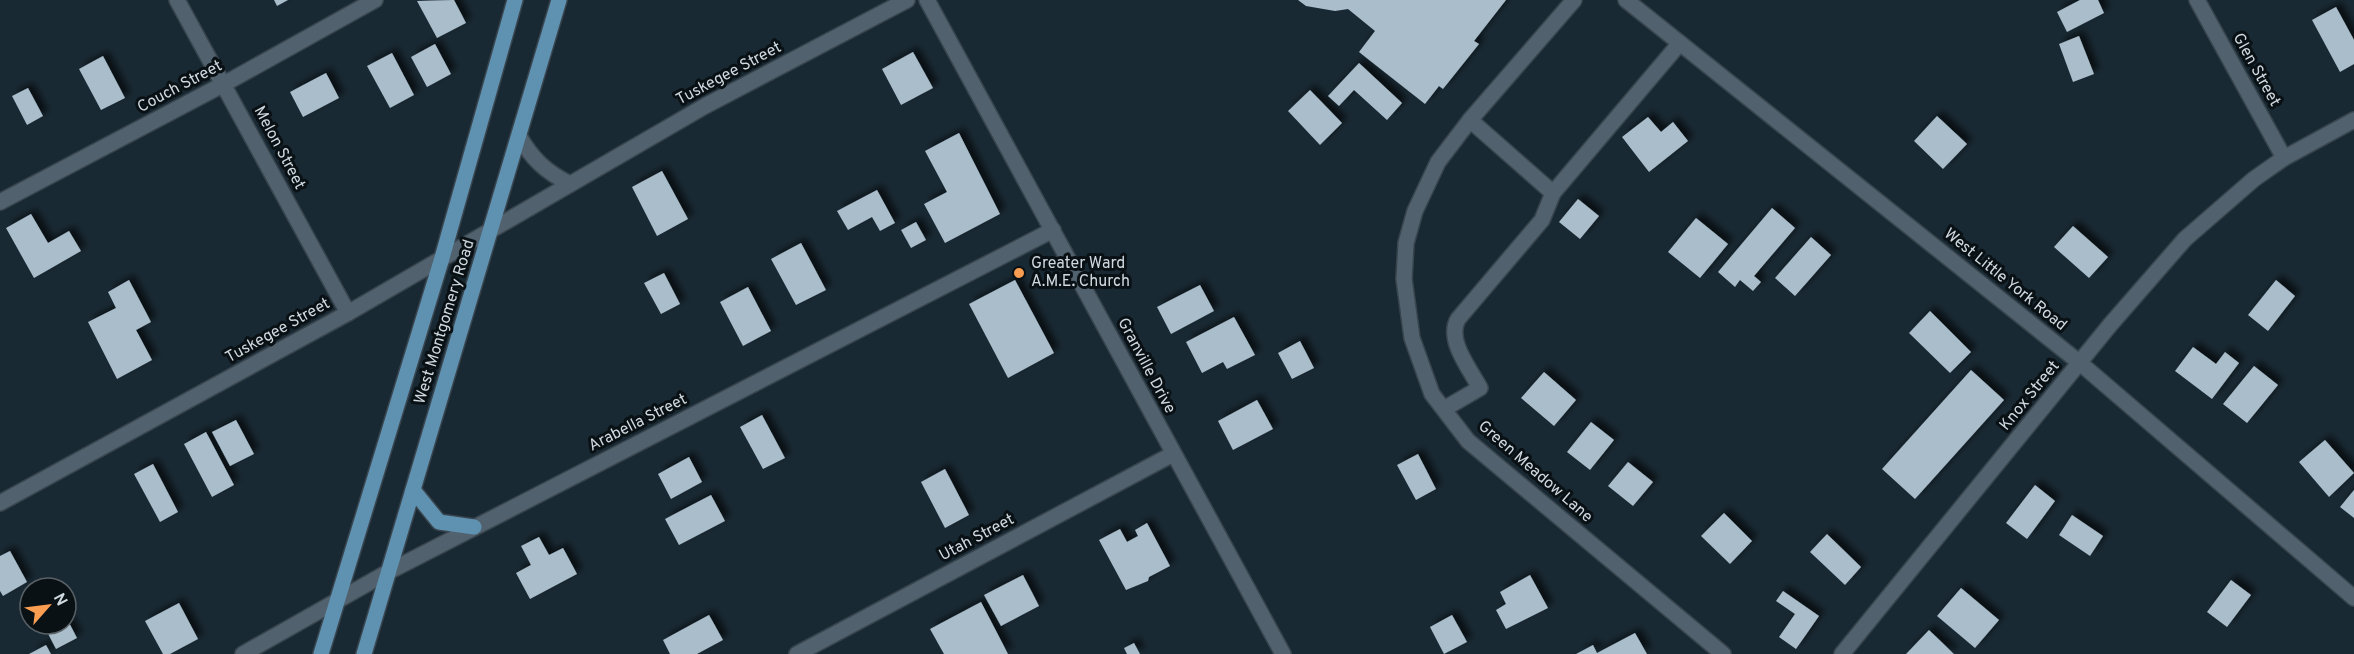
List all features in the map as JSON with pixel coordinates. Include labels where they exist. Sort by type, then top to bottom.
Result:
[{"type":"main road","name":"West Montgomery Road","points":[[321,654],[442,258],[515,0]]},
{"type":"main road","name":"West Montgomery Road","points":[[364,654],[559,0]]},
{"type":"main road","points":[[413,490],[439,522],[474,527]]},
{"type":"street","name":"Melon Street","points":[[177,0],[348,313]]},
{"type":"street","name":"Couch Street","points":[[0,202],[224,84],[375,0]]},
{"type":"street","name":"Tuskegee Street","points":[[0,503],[348,313],[705,106],[907,0]]},
{"type":"street","name":"Granville Drive","points":[[927,0],[1283,654]]},
{"type":"street","name":"Green Meadow Lane","points":[[1574,0],[1470,120],[1438,162],[1415,211],[1406,243],[1404,279],[1412,338],[1432,394],[1468,441],[1723,654]]},
{"type":"street","name":"West Little York Road","points":[[1626,0],[2080,363],[2354,598]]},
{"type":"street","name":"Glen Street","points":[[2197,0],[2284,158]]},
{"type":"street","points":[[1444,409],[1480,388],[1455,340],[1452,328],[1542,220],[1553,193],[1680,43]]},
{"type":"street","points":[[1470,120],[1553,193]]},
{"type":"street","name":"Knox Street","points":[[1842,654],[2080,363],[2185,239],[2254,179],[2284,158],[2354,120]]},
{"type":"street","points":[[519,136],[529,154],[549,174],[570,184]]},
{"type":"street","name":"Arabella Street","points":[[243,654],[388,572],[1053,230]]},
{"type":"street","name":"Utah Street","points":[[797,654],[1173,454]]},
{"type":"street","points":[[1687,624],[1705,654]]},
{"type":"building","points":[[274,0],[288,0],[277,6]]},
{"type":"building","points":[[454,0],[466,23],[437,38],[417,1]]},
{"type":"building","points":[[1298,0],[1506,0],[1474,41],[1479,44],[1443,89],[1439,86],[1425,104],[1359,52],[1375,31],[1348,9],[1335,11],[1306,6]]},
{"type":"building","points":[[2080,0],[2098,0],[2104,13],[2067,32],[2057,12]]},
{"type":"building","points":[[2336,7],[2354,40],[2354,64],[2340,72],[2312,20]]},
{"type":"building","points":[[2079,36],[2094,74],[2073,82],[2059,44]]},
{"type":"building","points":[[435,44],[451,74],[427,87],[411,57]]},
{"type":"building","points":[[913,52],[933,88],[901,105],[882,69]]},
{"type":"building","points":[[392,53],[414,95],[390,108],[367,66]]},
{"type":"building","points":[[103,56],[125,98],[101,110],[79,69]]},
{"type":"building","points":[[1359,63],[1402,103],[1387,120],[1354,90],[1339,106],[1328,96]]},
{"type":"building","points":[[326,73],[339,98],[303,117],[290,92]]},
{"type":"building","points":[[28,88],[43,116],[27,125],[12,96]]},
{"type":"building","points":[[1310,90],[1342,123],[1320,145],[1288,111]]},
{"type":"building","points":[[1937,116],[1967,144],[1943,169],[1914,141]]},
{"type":"building","points":[[1648,117],[1661,132],[1673,122],[1688,141],[1649,172],[1622,137]]},
{"type":"building","points":[[959,133],[1000,214],[945,243],[924,204],[947,192],[925,151]]},
{"type":"building","points":[[662,171],[688,219],[657,236],[632,187]]},
{"type":"building","points":[[877,190],[895,223],[880,231],[872,217],[848,230],[837,211]]},
{"type":"building","points":[[1578,199],[1599,216],[1580,239],[1559,222]]},
{"type":"building","points":[[1772,208],[1795,228],[1754,276],[1761,282],[1753,291],[1740,280],[1735,287],[1718,272]]},
{"type":"building","points":[[31,214],[48,243],[69,231],[81,251],[34,278],[6,228]]},
{"type":"building","points":[[1696,218],[1728,244],[1700,278],[1668,252]]},
{"type":"building","points":[[916,222],[926,240],[911,248],[901,230]]},
{"type":"building","points":[[2073,226],[2108,257],[2089,278],[2054,247]]},
{"type":"building","points":[[1811,237],[1831,255],[1795,296],[1775,278]]},
{"type":"building","points":[[801,243],[826,290],[796,305],[771,259]]},
{"type":"building","points":[[664,273],[680,304],[661,314],[644,283]]},
{"type":"building","points":[[129,280],[151,322],[136,330],[152,360],[117,379],[88,322],[116,308],[108,292]]},
{"type":"building","points":[[1015,280],[1054,353],[1008,378],[969,304]]},
{"type":"building","points":[[2276,280],[2295,296],[2268,331],[2248,315]]},
{"type":"building","points":[[1200,285],[1214,311],[1171,334],[1157,307]]},
{"type":"building","points":[[748,287],[771,331],[743,346],[720,302]]},
{"type":"building","points":[[1930,311],[1971,352],[1950,373],[1909,333]]},
{"type":"building","points":[[1234,317],[1255,355],[1227,369],[1223,362],[1202,373],[1186,342]]},
{"type":"building","points":[[1300,341],[1314,368],[1292,379],[1278,353]]},
{"type":"building","points":[[2193,347],[2216,364],[2225,352],[2239,363],[2212,399],[2175,371]]},
{"type":"building","points":[[2254,366],[2278,385],[2247,423],[2223,404]]},
{"type":"building","points":[[1971,370],[2004,400],[1915,499],[1882,469]]},
{"type":"building","points":[[1544,372],[1576,400],[1554,426],[1521,398]]},
{"type":"building","points":[[1257,400],[1273,429],[1233,450],[1218,421]]},
{"type":"building","points":[[762,415],[785,458],[763,469],[740,427]]},
{"type":"building","points":[[236,420],[254,454],[230,466],[212,432]]},
{"type":"building","points":[[1591,422],[1614,440],[1590,470],[1567,452]]},
{"type":"building","points":[[206,432],[234,485],[212,497],[184,444]]},
{"type":"building","points":[[2325,440],[2354,473],[2329,497],[2299,462]]},
{"type":"building","points":[[1418,454],[1436,489],[1416,500],[1397,465]]},
{"type":"building","points":[[689,457],[702,482],[671,499],[658,474]]},
{"type":"building","points":[[1628,462],[1653,482],[1633,506],[1608,486]]},
{"type":"building","points":[[153,464],[178,512],[160,522],[134,474]]},
{"type":"building","points":[[945,469],[969,515],[945,528],[921,482]]},
{"type":"building","points":[[2035,485],[2055,501],[2027,539],[2006,523]]},
{"type":"building","points":[[2354,490],[2354,518],[2340,507]]},
{"type":"building","points":[[711,495],[725,521],[679,545],[665,519]]},
{"type":"building","points":[[1724,513],[1752,541],[1730,564],[1701,536]]},
{"type":"building","points":[[2072,515],[2103,536],[2090,556],[2059,535]]},
{"type":"building","points":[[1147,523],[1170,566],[1149,577],[1148,581],[1126,590],[1099,540],[1120,529],[1127,542],[1138,536],[1135,530]]},
{"type":"building","points":[[1827,534],[1861,567],[1845,585],[1810,552]]},
{"type":"building","points":[[539,537],[549,555],[563,548],[577,574],[530,599],[516,573],[531,565],[521,546]]},
{"type":"building","points":[[10,551],[24,576],[18,576],[18,587],[3,596],[0,591],[0,556]]},
{"type":"building","points":[[1023,575],[1039,606],[1001,626],[984,595]]},
{"type":"building","points":[[1530,575],[1548,608],[1506,629],[1496,610],[1506,604],[1500,592]]},
{"type":"building","points":[[2231,580],[2251,595],[2227,627],[2207,612]]},
{"type":"building","points":[[1961,588],[1999,620],[1975,648],[1937,616]]},
{"type":"building","points":[[1783,591],[1819,616],[1796,649],[1779,637],[1795,614],[1776,601]]},
{"type":"building","points":[[981,602],[1008,654],[944,654],[930,629]]},
{"type":"building","points":[[179,603],[198,639],[170,654],[163,654],[145,621]]},
{"type":"building","points":[[709,615],[723,640],[697,654],[670,654],[663,640]]},
{"type":"building","points":[[1452,615],[1467,642],[1444,654],[1430,627]]},
{"type":"building","points":[[1929,630],[1954,654],[1906,654]]},
{"type":"building","points":[[1635,633],[1647,654],[1576,654],[1593,645],[1597,653]]},
{"type":"building","points":[[49,636],[76,636],[77,638],[56,649]]},
{"type":"building","points":[[1134,643],[1140,654],[1127,654],[1124,648]]},
{"type":"building","points":[[46,645],[51,654],[29,654]]},
{"type":"place","name":"Greater Ward A.M.E. Church","points":[[1019,273]]}]
